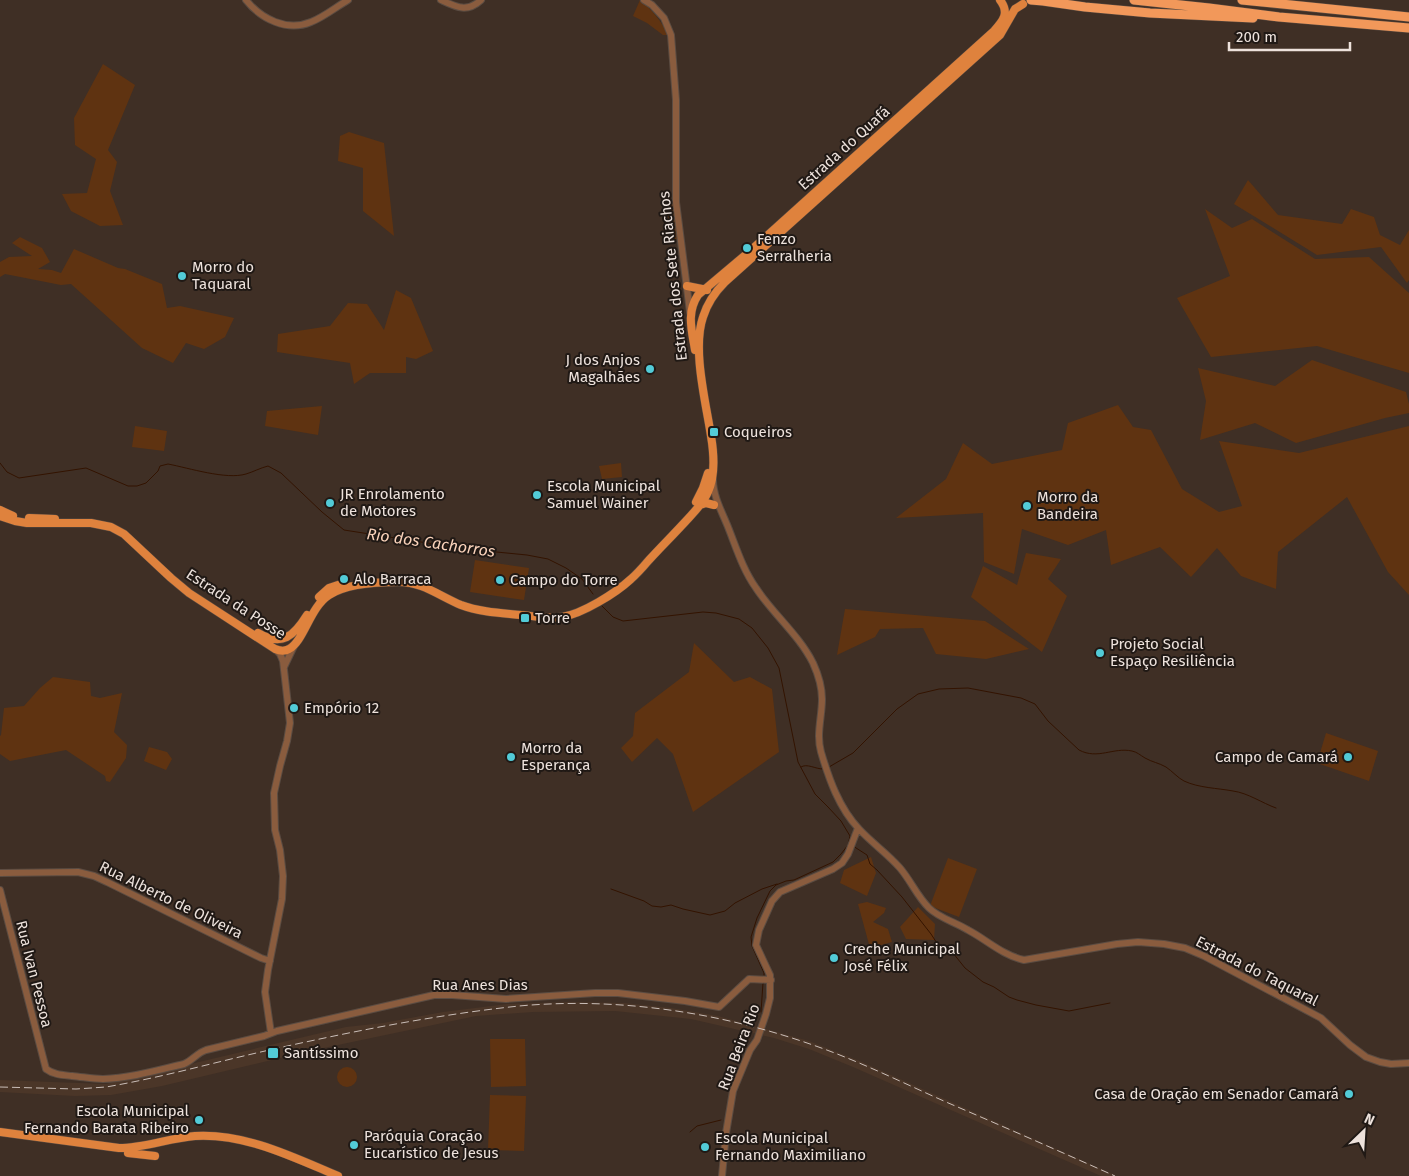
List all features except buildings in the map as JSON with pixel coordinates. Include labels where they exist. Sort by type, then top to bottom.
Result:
[{"type":"highway","points":[[1134,0],[1279,17],[1409,28]]},
{"type":"highway","points":[[1242,0],[1409,17]]},
{"type":"highway","points":[[1271,0],[1284,4]]},
{"type":"highway","points":[[1028,1],[1239,18],[1279,17]]},
{"type":"main road","points":[[1000,0],[1014,4],[1028,1]]},
{"type":"main road","name":"Estrada do Quafá","points":[[690,316],[696,298],[994,31],[1005,14],[1005,8],[1000,0]]},
{"type":"main road","name":"Estrada do Quafá","points":[[712,298],[724,282],[1000,34],[1015,9],[1028,1]]},
{"type":"main road","points":[[687,286],[706,289],[711,293],[712,298]]},
{"type":"main road","name":"Estrada dos Sete Riachos","points":[[706,490],[712,473],[714,453],[698,344],[701,322],[712,298]]},
{"type":"main road","points":[[690,316],[696,322],[701,322]]},
{"type":"main road","name":"Estrada dos Sete Riachos","points":[[690,316],[709,454],[706,490]]},
{"type":"main road","points":[[295,644],[316,608],[324,599],[341,589],[386,582],[408,582],[478,610],[549,618],[570,616],[599,598],[633,572],[699,501],[706,490],[715,503]]},
{"type":"main road","points":[[699,501],[715,503]]},
{"type":"main road","name":"Estrada da Posse","points":[[0,510],[12,516],[28,518],[99,520],[116,524],[130,534],[197,594],[261,634],[277,640]]},
{"type":"main road","name":"Estrada da Posse","points":[[0,516],[27,523],[97,524],[111,527],[124,534],[189,593],[275,649],[287,650],[295,644]]},
{"type":"main road","points":[[275,649],[277,640],[290,635],[299,627],[312,605],[325,592],[335,586],[360,581],[412,578],[467,603],[539,612],[557,613],[568,611],[599,598]]},
{"type":"main road","points":[[290,635],[295,644]]},
{"type":"main road","points":[[0,1132],[124,1148],[185,1137],[225,1137],[264,1146],[338,1176]]},
{"type":"main road","points":[[0,1138],[155,1156]]},
{"type":"main road","points":[[128,1153],[189,1142],[220,1141],[254,1148],[325,1176]]},
{"type":"street","points":[[246,0],[264,17],[278,23],[296,26],[312,22],[348,0]]},
{"type":"street","points":[[441,0],[466,8],[474,6],[481,0]]},
{"type":"street","name":"Estrada dos Sete Riachos","points":[[644,0],[652,5],[664,18],[671,35],[676,123],[676,202],[690,316]]},
{"type":"street","points":[[712,473],[715,503],[722,514],[750,580],[798,640],[817,672],[822,699],[819,742],[826,768],[840,802],[858,828]]},
{"type":"street","points":[[284,668],[295,644]]},
{"type":"street","points":[[271,1033],[266,992],[282,899],[283,882],[282,864],[275,830],[273,801],[290,723],[282,658],[275,649]]},
{"type":"street","name":"Rua Beira Rio","points":[[722,1176],[726,1133],[733,1091],[747,1057],[757,1040],[770,998],[769,971],[756,942],[759,930],[772,901],[784,890],[834,869],[845,859],[858,828]]},
{"type":"street","name":"Estrada do Taquaral","points":[[858,828],[900,868],[918,896],[933,912],[970,930],[1007,955],[1019,959],[1032,959],[1136,942],[1185,948],[1204,956],[1321,1018],[1356,1051],[1366,1057],[1391,1064],[1409,1063]]},
{"type":"street","name":"Rua Alberto de Oliveira","points":[[0,873],[68,871],[86,873],[270,961]]},
{"type":"street","name":"Rua Ivan Pessoa","points":[[0,890],[44,1064]]},
{"type":"street","name":"Rua Anes Dias","points":[[44,1064],[46,1069],[53,1073],[92,1079],[135,1076],[184,1064],[198,1053],[206,1050],[406,1001],[442,995],[506,999],[618,993],[719,1007],[749,980],[768,980]]},
{"type":"shaded area","points":[[640,0],[656,16],[668,35],[663,35],[647,23],[633,16]]},
{"type":"shaded area","points":[[103,64],[135,85],[108,150],[117,162],[110,191],[123,225],[100,226],[71,211],[62,194],[87,193],[96,159],[75,145],[74,118]]},
{"type":"shaded area","points":[[349,132],[384,143],[394,236],[363,211],[363,168],[338,161],[340,136]]},
{"type":"shaded area","points":[[1248,180],[1278,215],[1342,224],[1351,209],[1374,217],[1380,235],[1400,245],[1409,230],[1409,280],[1407,283],[1381,247],[1317,255],[1234,204]]},
{"type":"shaded area","points":[[666,202],[675,204],[678,239],[671,239]]},
{"type":"shaded area","points":[[1205,209],[1232,228],[1252,219],[1315,259],[1369,257],[1409,293],[1409,373],[1317,346],[1211,357],[1177,298],[1230,276]]},
{"type":"shaded area","points":[[20,237],[42,248],[50,262],[38,269],[61,273],[74,249],[162,284],[167,308],[180,306],[234,318],[225,337],[204,349],[186,343],[173,363],[142,348],[71,284],[61,285],[5,274],[0,277],[0,262],[9,257],[32,256],[12,243]]},
{"type":"shaded area","points":[[396,290],[411,298],[433,351],[416,359],[406,357],[406,373],[370,373],[354,384],[350,363],[277,352],[278,334],[330,326],[348,303],[367,304],[384,330]]},
{"type":"shaded area","points":[[1312,360],[1406,392],[1409,413],[1296,443],[1255,423],[1200,440],[1206,401],[1198,368],[1275,386]]},
{"type":"shaded area","points":[[1118,405],[1133,427],[1151,430],[1182,489],[1219,512],[1242,506],[1219,441],[1299,453],[1409,426],[1409,595],[1388,572],[1347,497],[1278,552],[1276,589],[1241,576],[1217,548],[1191,577],[1160,547],[1111,565],[1106,530],[1068,545],[1022,529],[1014,574],[984,562],[983,513],[896,518],[946,479],[963,443],[992,464],[1062,450],[1068,423]]},
{"type":"shaded area","points":[[322,406],[318,435],[265,426],[267,411]]},
{"type":"shaded area","points":[[135,426],[167,431],[164,451],[132,447]]},
{"type":"shaded area","points":[[621,463],[622,477],[602,479],[599,466]]},
{"type":"shaded area","points":[[1026,553],[1061,559],[1048,579],[1067,596],[1042,652],[971,597],[983,566],[1017,585]]},
{"type":"shaded area","name":"Campo do Torre","points":[[475,560],[529,568],[524,600],[470,592]]},
{"type":"shaded area","points":[[845,609],[985,621],[1029,649],[986,659],[936,654],[923,628],[880,629],[875,637],[837,655]]},
{"type":"shaded area","points":[[694,643],[734,682],[750,677],[772,689],[779,752],[693,812],[673,754],[657,738],[632,762],[621,748],[633,736],[635,713],[689,672]]},
{"type":"shaded area","points":[[53,677],[90,682],[91,696],[100,698],[122,693],[114,732],[127,745],[126,758],[110,782],[106,781],[105,776],[66,750],[10,761],[0,754],[0,736],[4,708],[24,706]]},
{"type":"shaded area","name":"Campo de Camará","points":[[1326,733],[1378,751],[1369,781],[1317,763]]},
{"type":"shaded area","points":[[149,747],[167,752],[172,759],[166,770],[144,761]]},
{"type":"shaded area","points":[[871,857],[876,873],[867,896],[840,883],[844,870]]},
{"type":"shaded area","points":[[948,858],[977,869],[959,917],[930,906]]},
{"type":"shaded area","points":[[867,902],[886,908],[884,913],[873,922],[888,929],[892,942],[870,948],[858,904]]},
{"type":"shaded area","points":[[918,907],[935,924],[934,940],[906,939],[900,927]]},
{"type":"shaded area","points":[[624,1003],[671,1008],[718,1016],[809,1041],[862,1062],[1117,1176],[1101,1176],[809,1049],[774,1038],[691,1019],[615,1011],[533,1012],[476,1016],[314,1050],[162,1086],[111,1095],[75,1096],[0,1092],[0,1080],[106,1084],[346,1027],[507,1004]]},
{"type":"shaded area","points":[[490,1039],[525,1039],[526,1086],[491,1087]]},
{"type":"shaded area","points":[[347,1067],[354,1070],[357,1077],[354,1084],[347,1087],[340,1084],[337,1077],[340,1070]]},
{"type":"shaded area","points":[[490,1095],[526,1096],[524,1151],[488,1150]]},
{"type":"waterway","name":"Rio dos Cachorros","points":[[0,463],[7,472],[19,478],[86,468],[128,486],[146,483],[158,471],[160,466],[168,464],[228,476],[246,474],[268,466],[281,473],[344,530],[466,549],[548,559],[582,579],[593,594]]},
{"type":"waterway","name":"Rio dos Cachorros","points":[[602,606],[613,617],[623,621],[703,612],[739,619],[752,628],[768,648],[779,668],[798,762],[815,794],[841,821],[850,836],[848,845],[833,862],[794,880],[776,885],[770,891],[757,918],[751,937],[752,946],[764,976]]},
{"type":"waterway","points":[[829,767],[853,753],[897,709],[918,694],[939,689],[968,688],[1021,698],[1035,704],[1048,721],[1079,750],[1086,753],[1099,754],[1125,750],[1134,751],[1166,767],[1182,780],[1202,786],[1239,792],[1276,808]]},
{"type":"waterway","points":[[801,767],[823,769]]},
{"type":"waterway","points":[[853,846],[867,855],[870,864],[902,897],[942,951],[953,953],[965,968],[983,982],[1017,1000],[1069,1011],[1110,1003]]},
{"type":"waterway","points":[[611,889],[644,901],[652,906],[671,905],[710,915],[725,911],[735,903],[762,889],[777,884]]},
{"type":"waterway","name":"Rio dos Cachorros","points":[[761,1012],[763,983]]},
{"type":"waterway","points":[[690,1132],[697,1126],[721,1120]]},
{"type":"railway","points":[[0,1087],[76,1089],[106,1087],[360,1031],[423,1019],[487,1010],[556,1004],[630,1006],[667,1010],[740,1023],[810,1044],[862,1064],[1115,1176]]},
{"type":"place","name":"Fenzo Serralheria","points":[[747,248]]},
{"type":"place","name":"Morro do Taquaral","points":[[182,276]]},
{"type":"place","name":"J dos Anjos Magalhães","points":[[650,369]]},
{"type":"place","name":"Coqueiros","points":[[714,432]]},
{"type":"place","name":"Escola Municipal Samuel Wainer","points":[[537,495]]},
{"type":"place","name":"JR Enrolamento de Motores","points":[[330,503]]},
{"type":"place","name":"Morro da Bandeira","points":[[1027,506]]},
{"type":"place","name":"Alo Barraca","points":[[344,579]]},
{"type":"place","name":"Campo do Torre","points":[[500,580]]},
{"type":"place","name":"Torre","points":[[525,618]]},
{"type":"place","name":"Projeto Social Espaço Resiliência","points":[[1100,653]]},
{"type":"place","name":"Empório 12","points":[[294,708]]},
{"type":"place","name":"Morro da Esperança","points":[[511,757]]},
{"type":"place","name":"Campo de Camará","points":[[1348,757]]},
{"type":"place","name":"Creche Municipal José Félix","points":[[834,958]]},
{"type":"place","name":"Santíssimo","points":[[273,1053]]},
{"type":"place","name":"Casa de Oração em Senador Camará","points":[[1349,1094]]},
{"type":"place","name":"Escola Municipal Fernando Barata Ribeiro","points":[[199,1120]]},
{"type":"place","name":"Paróquia Coração Eucarístico de Jesus","points":[[354,1145]]},
{"type":"place","name":"Escola Municipal Fernando Maximiliano","points":[[705,1147]]}]
